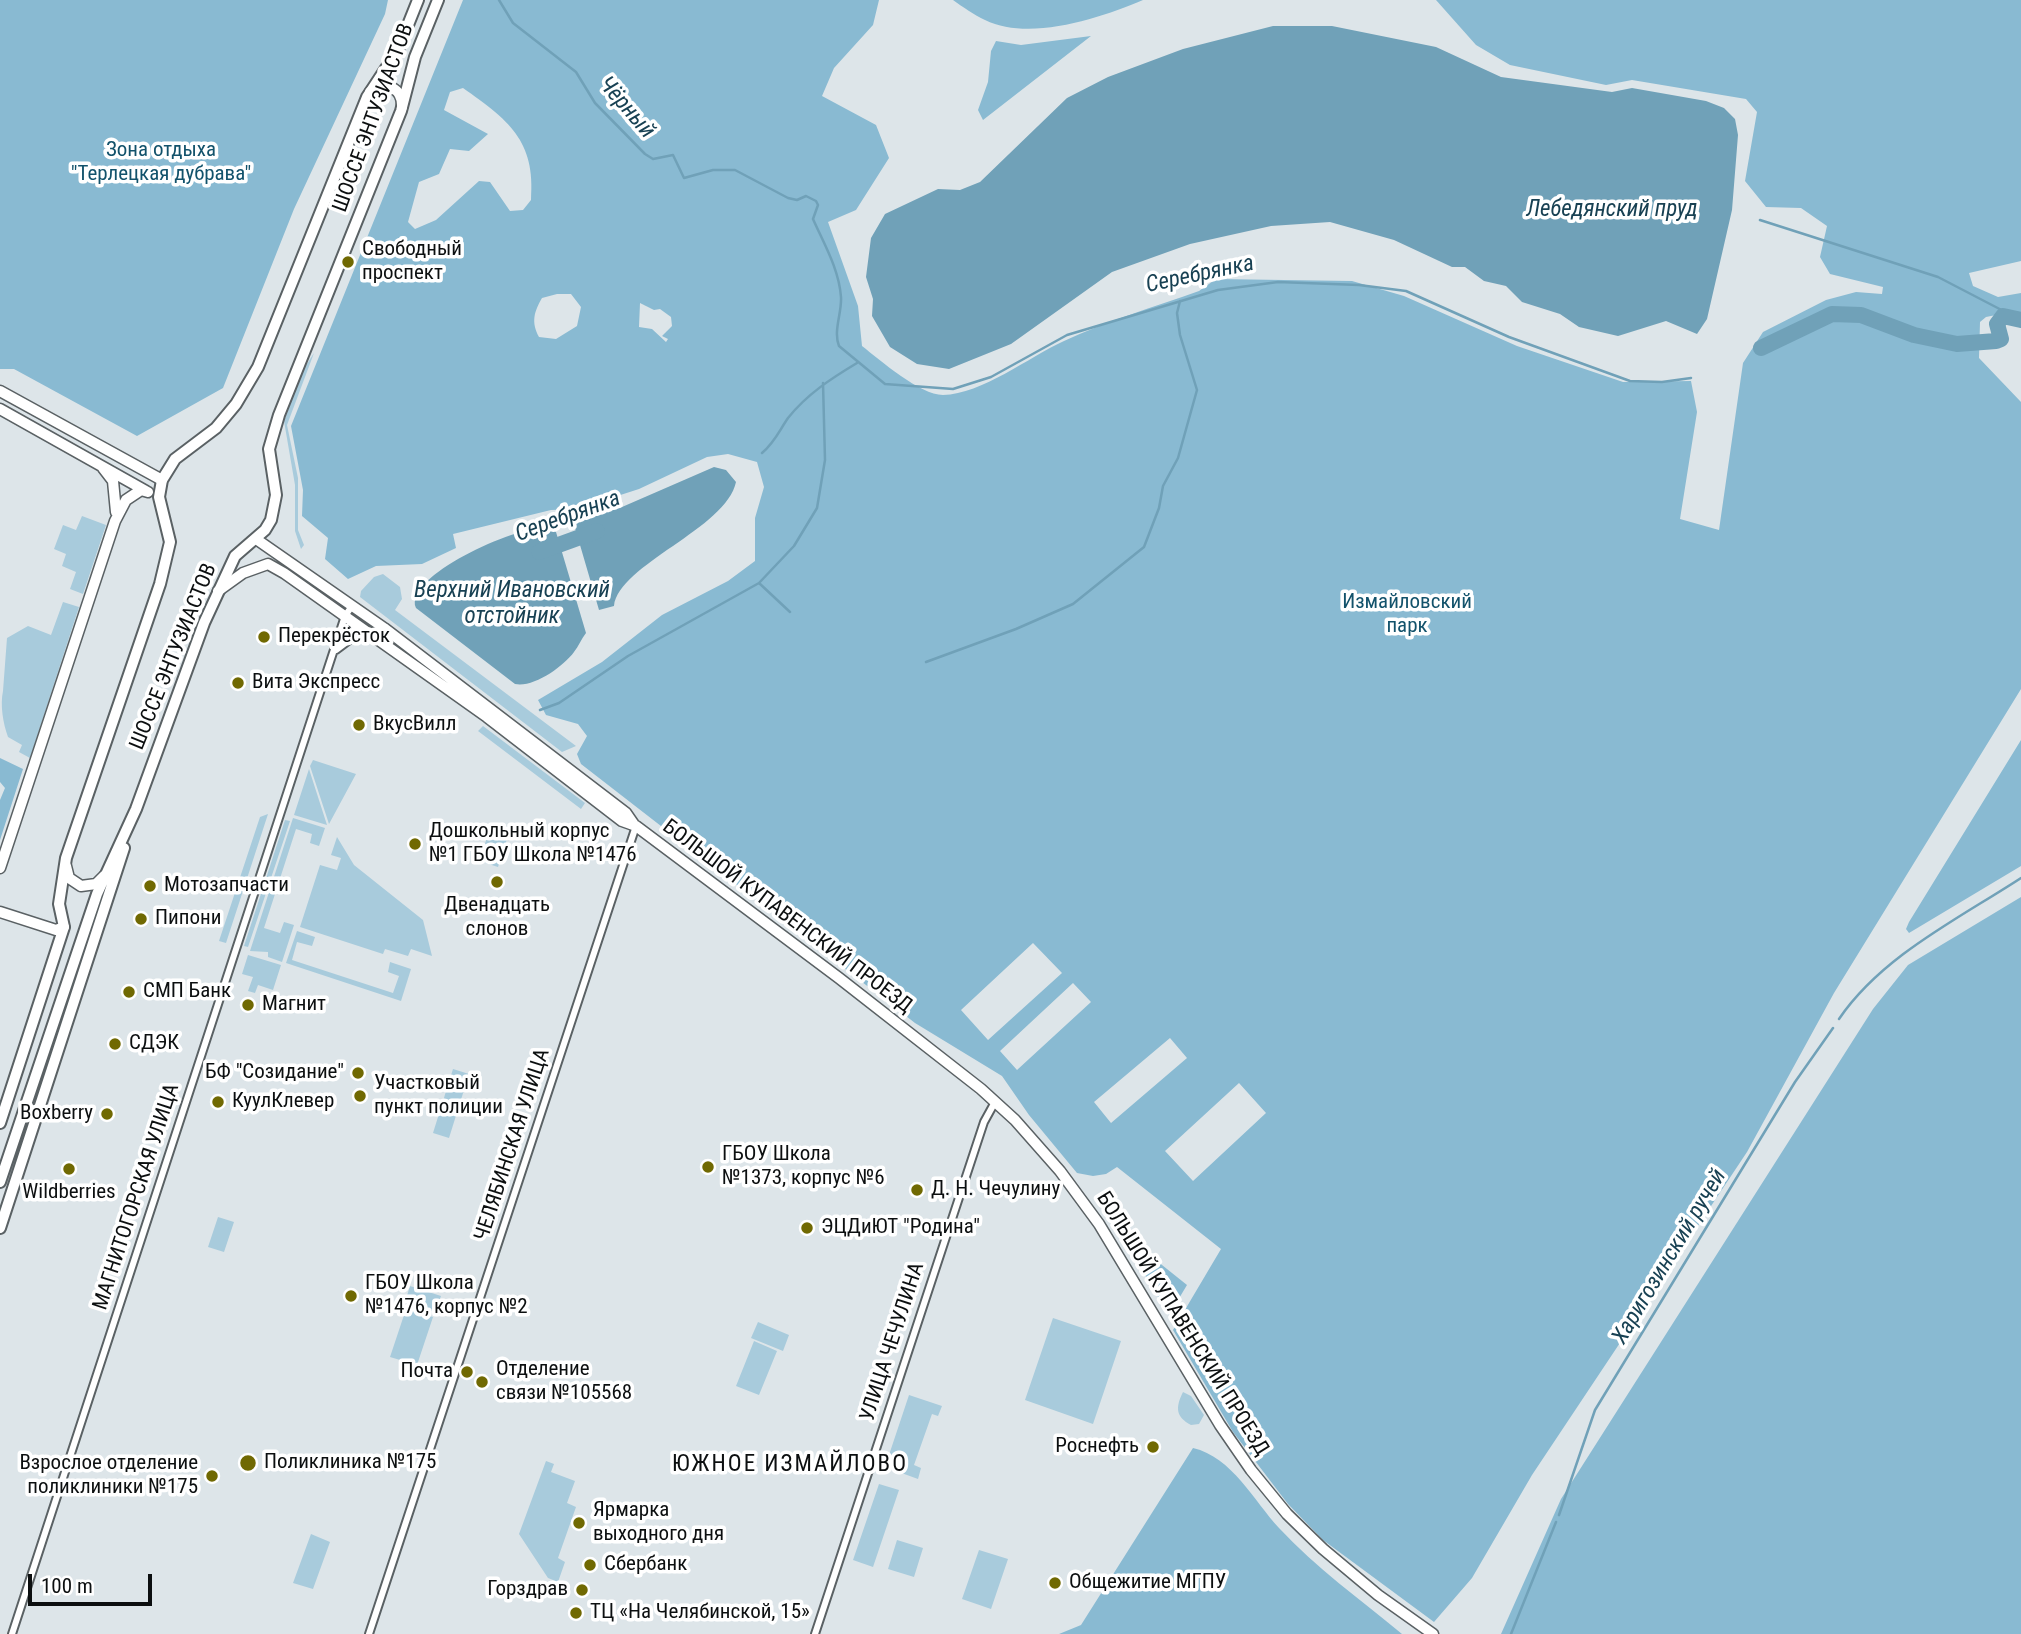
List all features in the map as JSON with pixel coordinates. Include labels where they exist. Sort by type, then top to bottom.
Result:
[{"type":"main road","name":"ШОССЕ ЭНТУЗИАСТОВ","points":[[0,1123],[60,932],[59,904],[66,858],[160,584],[170,542],[159,497],[162,480],[175,459],[216,428],[236,404],[258,367],[367,97],[398,50],[418,0]]},
{"type":"main road","name":"ШОССЕ ЭНТУЗИАСТОВ","points":[[0,1182],[106,873],[136,809],[218,591],[235,556],[265,530],[275,509],[276,495],[269,449],[279,415],[401,111],[415,57],[438,0]]},
{"type":"main road","points":[[367,97],[377,87],[391,87],[401,97],[401,111]]},
{"type":"main road","points":[[0,391],[162,480]]},
{"type":"main road","points":[[0,409],[93,458],[159,497]]},
{"type":"main road","points":[[0,869],[115,521],[117,498],[113,481],[93,458]]},
{"type":"main road","points":[[115,521],[132,494],[141,490],[148,492]]},
{"type":"main road","name":"БОЛЬШОЙ КУПАВЕНСКИЙ ПРОЕЗД","points":[[256,539],[352,606],[626,813],[636,826],[839,978],[995,1102],[1035,1141],[1099,1224],[1220,1425],[1287,1514],[1323,1549],[1378,1595],[1433,1634]]},
{"type":"main road","name":"БОЛЬШОЙ КУПАВЕНСКИЙ ПРОЕЗД","points":[[218,591],[243,573],[268,564],[487,717],[622,821],[636,826]]},
{"type":"main road","points":[[0,1228],[136,809]]},
{"type":"main road","points":[[66,858],[66,873],[77,885],[96,884],[106,873]]},
{"type":"main road","points":[[0,912],[60,932]]},
{"type":"street","name":"МАГНИТОГОРСКАЯ УЛИЦА","points":[[12,1634],[345,616],[352,606]]},
{"type":"street","points":[[334,651],[352,638],[371,636]]},
{"type":"street","name":"ЧЕЛЯБИНСКАЯ УЛИЦА","points":[[369,1634],[636,826]]},
{"type":"street","name":"УЛИЦА ЧЕЧУЛИНА","points":[[815,1634],[980,1135],[995,1102]]},
{"type":"shaded area","points":[[314,353],[287,425],[298,478],[298,530],[304,545],[301,549],[295,531],[295,485],[284,421],[303,370]]},
{"type":"shaded area","points":[[82,516],[106,525],[83,594],[70,589],[76,572],[62,566],[66,554],[54,549],[63,525],[76,530]]},
{"type":"shaded area","points":[[383,574],[400,587],[402,599],[395,610],[576,746],[562,752],[360,597],[361,591],[374,577]]},
{"type":"shaded area","points":[[63,602],[79,607],[30,758],[19,752],[22,745],[8,737],[3,720],[7,638],[28,626],[51,635]]},
{"type":"shaded area","points":[[483,726],[585,803],[581,809],[478,731]]},
{"type":"shaded area","points":[[313,760],[356,774],[329,824],[310,766]]},
{"type":"shaded area","points":[[309,769],[327,825],[294,815]]},
{"type":"shaded area","points":[[268,814],[226,943],[219,941],[260,817]]},
{"type":"shaded area","points":[[293,818],[325,828],[319,846],[310,843],[312,834],[296,829],[264,928],[280,933],[284,922],[294,925],[282,962],[268,957],[268,952],[250,951]]},
{"type":"shaded area","points":[[285,820],[290,821],[248,947],[244,946]]},
{"type":"shaded area","points":[[490,829],[508,836],[498,867],[479,861]]},
{"type":"shaded area","points":[[337,837],[354,865],[423,920],[432,956],[411,949],[408,956],[385,949],[383,954],[300,927],[320,865],[337,870],[341,858],[331,855]]},
{"type":"shaded area","points":[[297,931],[315,937],[312,946],[297,942],[292,960],[393,993],[399,976],[388,972],[390,962],[411,969],[401,1001],[286,963]]},
{"type":"shaded area","points":[[248,955],[281,965],[273,990],[258,985],[255,993],[248,991],[253,977],[242,974]]},
{"type":"shaded area","points":[[453,1069],[469,1074],[449,1138],[433,1133]]},
{"type":"shaded area","points":[[218,1217],[234,1222],[224,1252],[208,1247]]},
{"type":"shaded area","points":[[410,1286],[441,1296],[435,1312],[405,1302]]},
{"type":"shaded area","points":[[406,1309],[433,1317],[417,1365],[390,1357]]},
{"type":"shaded area","points":[[1053,1318],[1121,1341],[1093,1424],[1025,1400]]},
{"type":"shaded area","points":[[758,1322],[789,1335],[783,1351],[751,1338]]},
{"type":"shaded area","points":[[754,1341],[777,1351],[759,1395],[736,1386]]},
{"type":"shaded area","points":[[1183,1392],[1191,1396],[1204,1415],[1199,1424],[1191,1425],[1182,1419],[1178,1412]]},
{"type":"shaded area","points":[[909,1395],[942,1406],[938,1416],[932,1414],[914,1465],[921,1468],[918,1479],[885,1467]]},
{"type":"shaded area","points":[[546,1461],[554,1464],[551,1472],[575,1481],[567,1503],[576,1507],[558,1558],[565,1562],[558,1582],[548,1578],[519,1534]]},
{"type":"shaded area","points":[[879,1484],[899,1490],[873,1567],[853,1560]]},
{"type":"shaded area","points":[[311,1534],[330,1542],[313,1589],[293,1583]]},
{"type":"shaded area","points":[[897,1540],[923,1548],[914,1577],[888,1569]]},
{"type":"shaded area","points":[[979,1550],[1008,1559],[991,1609],[962,1599]]},
{"type":"green space","name":"Зона отдыха \"Терлецкая дубрава\"","points":[[0,0],[388,0],[385,14],[294,209],[223,388],[137,436],[14,369],[0,369]]},
{"type":"green space","name":"Измайловский парк","points":[[463,0],[879,0],[873,25],[834,68],[822,96],[876,125],[889,158],[856,210],[828,222],[858,306],[862,346],[912,383],[943,395],[973,388],[1005,374],[1064,341],[1199,291],[1216,279],[1352,281],[1404,296],[1517,346],[1623,382],[1691,381],[1697,412],[1680,519],[1719,530],[1743,363],[1763,332],[1826,300],[1856,292],[1882,294],[1883,287],[1830,274],[1820,257],[1827,226],[1801,208],[1766,207],[1745,181],[1757,112],[1746,99],[1632,80],[1606,85],[1510,65],[1476,45],[1436,0],[2021,0],[2021,261],[1969,273],[1973,286],[1998,297],[2021,293],[2021,325],[2001,314],[1986,317],[1980,322],[1979,358],[2021,402],[2021,689],[1834,993],[1747,1152],[1532,1475],[1472,1578],[1434,1622],[1323,1540],[1288,1504],[1233,1432],[1173,1330],[1221,1249],[1117,1167],[1106,1174],[1093,1176],[1077,1173],[1029,1115],[1002,1076],[915,1023],[581,764],[577,754],[587,736],[578,724],[546,715],[538,700],[602,662],[662,615],[728,581],[755,561],[755,518],[764,487],[757,462],[728,454],[707,457],[639,489],[577,509],[551,510],[453,534],[456,548],[422,564],[376,566],[348,579],[325,559],[328,538],[302,516],[303,490],[291,426]],"holes":[[[463,88],[506,122],[516,134],[529,162],[531,200],[523,210],[510,211],[490,182],[479,181],[436,220],[415,229],[408,222],[419,182],[439,174],[450,149],[469,151],[488,134],[444,110],[450,92]],[[557,294],[571,294],[581,307],[577,326],[556,339],[539,337],[534,322],[542,298]],[[640,303],[654,310],[660,309],[671,317],[672,326],[662,336],[668,339],[666,342],[652,329],[639,327]],[[1033,943],[1062,973],[988,1040],[961,1010]],[[1073,983],[1091,1002],[1017,1070],[1000,1051]],[[1170,1038],[1187,1058],[1111,1123],[1094,1102]],[[1239,1083],[1266,1113],[1193,1181],[1165,1151]]]},
{"type":"green space","points":[[953,0],[1143,0],[1086,20],[1023,29],[985,20]]},
{"type":"green space","points":[[1091,36],[983,120],[978,110],[988,82],[991,51],[996,41],[1021,45]]},
{"type":"green space","points":[[2021,740],[2021,866],[1909,933],[1906,929],[1909,922]]},
{"type":"green space","points":[[0,758],[23,769],[0,840],[0,800],[5,788],[0,782]]},
{"type":"green space","points":[[2021,897],[2021,1634],[1501,1634],[1561,1499],[1873,1009],[1908,965]]},
{"type":"green space","points":[[1132,1241],[1187,1285],[1169,1315],[1127,1245]]},
{"type":"green space","points":[[1193,1448],[1207,1453],[1231,1470],[1293,1542],[1402,1634],[1059,1634],[1081,1625]]},
{"type":"water","name":"Лебедянский пруд","points":[[1273,26],[1332,26],[1436,47],[1501,77],[1612,92],[1632,88],[1706,101],[1724,108],[1735,119],[1738,135],[1732,210],[1707,319],[1697,334],[1666,321],[1618,336],[1579,327],[1560,314],[1522,302],[1506,286],[1484,281],[1465,267],[1452,267],[1394,240],[1330,222],[1271,226],[1190,244],[1112,272],[1011,344],[949,369],[917,364],[890,347],[872,316],[873,299],[866,277],[871,238],[885,214],[938,189],[960,190],[980,182],[1067,98],[1108,77],[1183,49]]},
{"type":"water","points":[[714,467],[726,470],[736,482],[728,499],[694,531],[634,576],[620,591],[614,606],[599,610],[573,521],[622,507]]},
{"type":"water","name":"Верхний Ивановский отстойник","points":[[551,527],[556,532],[586,633],[574,652],[555,670],[539,680],[515,684],[416,608],[417,595],[428,581],[468,554],[516,533]]},
{"type":"waterway","name":"Серебрянка","points":[[499,0],[513,23],[576,72],[595,103],[645,154],[653,159],[673,155],[684,178],[713,170],[735,170],[788,198],[797,200],[806,196],[816,201],[818,205],[813,219],[840,287],[837,334],[839,346],[885,384],[953,389],[991,377],[1067,335],[1218,290],[1278,282],[1359,285],[1406,291],[1509,337],[1630,381],[1662,382],[1691,378]]},
{"type":"waterway","points":[[1760,220],[1938,277],[2015,317]]},
{"type":"waterway","points":[[926,662],[1016,629],[1073,604],[1144,547],[1159,508],[1163,486],[1178,458],[1197,390],[1180,335],[1177,313],[1180,301]]},
{"type":"waterway","points":[[1761,348],[1832,314],[1861,315],[1914,335],[1957,344],[1996,341],[2001,339],[1997,324],[2003,316],[2021,320]]},
{"type":"waterway","name":"Серебрянка","points":[[762,453],[803,401],[857,363]]},
{"type":"waterway","points":[[540,710],[559,703],[628,656],[759,583],[794,546],[817,508],[825,460],[823,383]]},
{"type":"waterway","name":"Серебрянка","points":[[539,552],[597,531]]},
{"type":"waterway","points":[[759,583],[790,612]]},
{"type":"waterway","name":"Харигозинский ручей","points":[[1839,1019],[1877,976],[1922,940],[2021,878]]},
{"type":"waterway","name":"Харигозинский ручей","points":[[1559,1515],[1595,1410],[1795,1082],[1833,1028]]},
{"type":"waterway","name":"Харигозинский ручей","points":[[1511,1634],[1556,1522]]},
{"type":"place","name":"Свободный проспект","points":[[348,262]]},
{"type":"place","name":"Перекрёсток","points":[[264,637]]},
{"type":"place","name":"Вита Экспресс","points":[[238,683]]},
{"type":"place","name":"ВкусВилл","points":[[359,725]]},
{"type":"place","name":"Дошкольный корпус №1 ГБОУ Школа №1476","points":[[415,844]]},
{"type":"place","name":"Двенадцать слонов","points":[[497,882]]},
{"type":"place","name":"Мотозапчасти","points":[[150,886]]},
{"type":"place","name":"Пипони","points":[[141,919]]},
{"type":"place","name":"СМП Банк","points":[[129,992]]},
{"type":"place","name":"Магнит","points":[[248,1005]]},
{"type":"place","name":"СДЭК","points":[[115,1044]]},
{"type":"place","name":"БФ \"Созидание\"","points":[[358,1073]]},
{"type":"place","name":"Участковый пункт полиции","points":[[360,1096]]},
{"type":"place","name":"КуулКлевер","points":[[218,1102]]},
{"type":"place","name":"Boxberry","points":[[107,1114]]},
{"type":"place","name":"ГБОУ Школа №1373, корпус №6","points":[[708,1167]]},
{"type":"place","name":"Wildberries","points":[[69,1169]]},
{"type":"place","name":"Д. Н. Чечулину","points":[[917,1190]]},
{"type":"place","name":"ЭЦДиЮТ \"Родина\"","points":[[807,1228]]},
{"type":"place","name":"ГБОУ Школа №1476, корпус №2","points":[[351,1296]]},
{"type":"place","name":"Почта","points":[[467,1372]]},
{"type":"place","name":"Отделение связи №105568","points":[[482,1382]]},
{"type":"place","name":"Роснефть","points":[[1153,1447]]},
{"type":"place","name":"Поликлиника №175","points":[[248,1463]]},
{"type":"place","name":"Взрослое отделение поликлиники №175","points":[[212,1476]]},
{"type":"place","name":"Ярмарка выходного дня","points":[[579,1523]]},
{"type":"place","name":"Сбербанк","points":[[590,1565]]},
{"type":"place","name":"Общежитие МГПУ","points":[[1055,1583]]},
{"type":"place","name":"Горздрав","points":[[582,1590]]},
{"type":"place","name":"ТЦ «На Челябинской, 15»","points":[[576,1613]]},
{"type":"district","name":"ЮЖНОЕ ИЗМАЙЛОВО","points":[[790,1465]]},
{"type":"water label","name":"Чёрный","points":[[626,108]]}]
